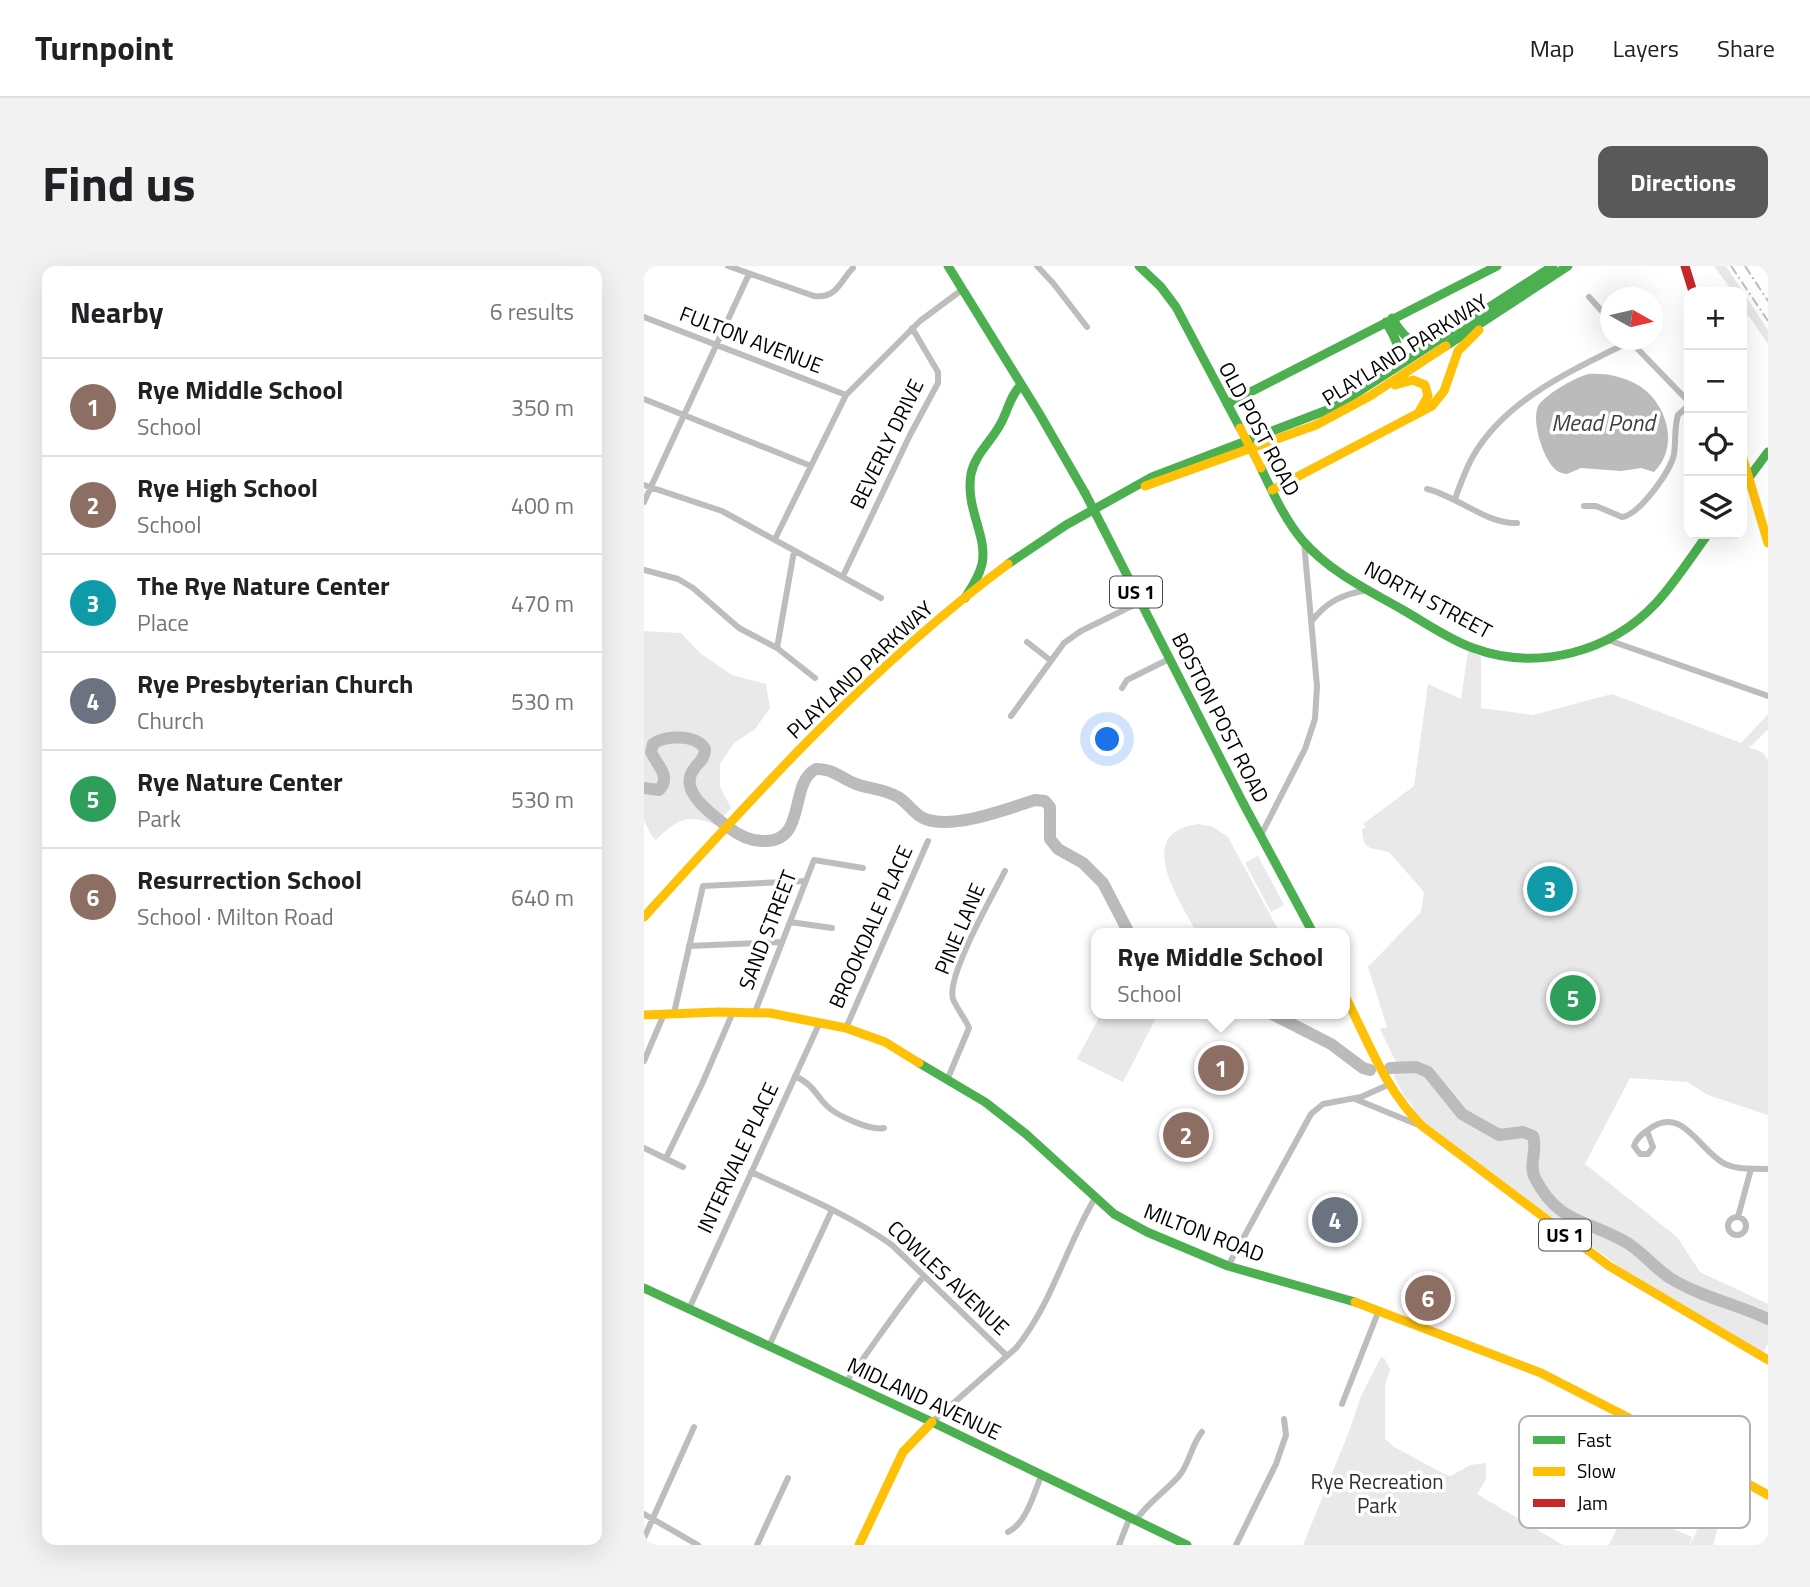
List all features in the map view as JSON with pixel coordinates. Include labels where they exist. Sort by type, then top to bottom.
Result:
[{"type":"main road","name":"BOSTON POST ROAD","points":[[948,266],[1085,493],[1310,928]]},
{"type":"main road","name":"OLD POST ROAD","points":[[1139,266],[1161,287],[1176,307],[1286,516],[1303,541]]},
{"type":"main road","points":[[1227,404],[1497,266]]},
{"type":"main road","name":"PLAYLAND PARKWAY","points":[[644,915],[739,812],[849,702],[965,598],[1046,538],[1166,471],[1300,422],[1345,402],[1553,266]]},
{"type":"main road","name":"PLAYLAND PARKWAY","points":[[1133,489],[1168,479],[1339,415],[1568,266]]},
{"type":"main road","points":[[1685,266],[1691,287]]},
{"type":"main road","points":[[1272,490],[1432,406],[1447,385],[1455,357],[1462,346],[1504,309]]},
{"type":"main road","points":[[1389,320],[1407,339],[1416,344],[1429,341],[1479,315]]},
{"type":"main road","points":[[1345,402],[1399,357],[1397,341],[1389,320]]},
{"type":"main road","points":[[1359,403],[1407,380],[1419,380],[1426,386],[1428,397],[1417,414]]},
{"type":"main road","points":[[965,598],[978,580],[984,557],[969,498],[971,474],[977,457],[999,426],[1011,397],[1021,385]]},
{"type":"main road","points":[[1748,478],[1768,452]]},
{"type":"main road","points":[[1747,474],[1768,543]]},
{"type":"main road","name":"NORTH STREET","points":[[1303,541],[1324,561],[1368,590],[1453,638],[1475,649],[1525,659],[1575,653],[1608,640],[1630,626],[1658,601],[1704,539]]},
{"type":"main road","name":"US 1","points":[[1350,1006],[1390,1084],[1407,1111],[1422,1126],[1609,1266],[1767,1356]]},
{"type":"main road","name":"MILTON ROAD","points":[[644,1014],[755,1012],[845,1028],[899,1049],[979,1097],[1016,1125],[1114,1214],[1147,1232],[1228,1266],[1331,1294],[1501,1356],[1625,1416]]},
{"type":"main road","name":"MIDLAND AVENUE","points":[[644,1289],[932,1422],[1187,1545]]},
{"type":"main road","points":[[859,1545],[903,1452],[932,1422]]},
{"type":"main road","name":"MILTON ROAD","points":[[1750,1485],[1768,1495]]},
{"type":"street","points":[[729,266],[814,296],[824,297],[837,290],[855,267]]},
{"type":"street","points":[[1037,266],[1054,283],[1087,327]]},
{"type":"street","points":[[644,502],[647,486],[749,274]]},
{"type":"street","points":[[775,539],[846,395],[912,328],[962,289]]},
{"type":"street","points":[[1589,297],[1600,308]]},
{"type":"street","name":"FULTON AVENUE","points":[[644,317],[846,395]]},
{"type":"street","name":"BEVERLY DRIVE","points":[[843,576],[910,435],[938,383],[938,372],[912,328]]},
{"type":"street","points":[[1455,499],[1477,450],[1508,415],[1555,380],[1611,350]]},
{"type":"street","points":[[1639,350],[1684,399]]},
{"type":"street","points":[[644,399],[811,466]]},
{"type":"street","points":[[1584,506],[1600,507],[1622,517],[1636,511],[1669,467],[1674,453],[1678,415],[1684,409]]},
{"type":"street","points":[[647,486],[722,511],[881,598]]},
{"type":"street","points":[[1427,489],[1455,499],[1495,520],[1517,523]]},
{"type":"street","name":"OLD POST ROAD","points":[[1261,835],[1305,749],[1315,719],[1317,686],[1303,541]]},
{"type":"street","points":[[777,648],[794,551]]},
{"type":"street","points":[[644,570],[678,579],[693,588],[739,628],[777,648],[815,678]]},
{"type":"street","points":[[1311,622],[1323,608],[1339,597],[1368,590]]},
{"type":"street","points":[[1011,716],[1064,643],[1140,602]]},
{"type":"street","points":[[1608,640],[1768,696]]},
{"type":"street","points":[[1027,642],[1050,660]]},
{"type":"street","points":[[1122,688],[1127,680],[1169,659]]},
{"type":"street","name":"BROOKDALE PLACE","points":[[845,1028],[928,841]]},
{"type":"street","name":"SAND STREET","points":[[755,1012],[814,860],[863,868]]},
{"type":"street","name":"PINE LANE","points":[[948,1078],[969,1028],[953,998],[954,984],[967,947],[1005,871]]},
{"type":"street","points":[[644,1061],[669,1013],[703,886],[805,881]]},
{"type":"street","points":[[790,922],[832,928]]},
{"type":"street","points":[[689,946],[782,942]]},
{"type":"street","points":[[666,1158],[733,1012]]},
{"type":"street","name":"INTERVALE PLACE","points":[[689,1309],[820,1022]]},
{"type":"street","points":[[795,1076],[810,1084],[830,1109],[876,1129],[884,1128]]},
{"type":"street","points":[[1228,1266],[1311,1114],[1323,1104],[1369,1094],[1390,1084]]},
{"type":"street","points":[[1353,1098],[1422,1126]]},
{"type":"street","points":[[1647,1131],[1662,1122],[1684,1127],[1723,1163],[1751,1169],[1768,1168]]},
{"type":"street","points":[[644,1148],[683,1167]]},
{"type":"street","points":[[1738,1217],[1751,1169]]},
{"type":"street","name":"COWLES AVENUE","points":[[751,1172],[832,1210],[892,1245],[1007,1356]]},
{"type":"street","points":[[932,1422],[1007,1356],[1035,1323],[1080,1223],[1095,1198]]},
{"type":"street","points":[[769,1346],[832,1210]]},
{"type":"street","points":[[846,1382],[878,1340],[895,1311],[924,1276]]},
{"type":"street","points":[[1342,1404],[1379,1310]]},
{"type":"street","points":[[1236,1545],[1276,1464],[1286,1436],[1284,1419]]},
{"type":"street","points":[[644,1538],[694,1427]]},
{"type":"street","points":[[1119,1545],[1133,1518],[1180,1475],[1194,1442],[1202,1432]]},
{"type":"street","points":[[1008,1532],[1017,1526],[1023,1517],[1042,1474]]},
{"type":"street","points":[[757,1545],[788,1478]]},
{"type":"street","points":[[644,1514],[698,1545]]},
{"type":"green space","points":[[1714,266],[1726,266],[1740,287],[1729,287]]},
{"type":"green space","points":[[1747,298],[1768,330],[1768,344],[1749,316],[1747,317]]},
{"type":"green space","points":[[644,631],[681,633],[700,653],[732,675],[766,684],[770,708],[755,729],[734,743],[720,764],[720,787],[731,808],[715,825],[697,819],[683,820],[656,840],[644,820]]},
{"type":"green space","points":[[1468,651],[1481,656],[1481,708],[1533,715],[1612,694],[1741,743],[1768,714],[1768,729],[1749,748],[1760,751],[1768,760],[1768,1115],[1708,1095],[1687,1082],[1630,1078],[1585,1164],[1677,1237],[1700,1272],[1768,1304],[1768,1344],[1763,1353],[1628,1273],[1433,1130],[1412,1111],[1413,1106],[1405,1098],[1394,1076],[1400,1071],[1380,1029],[1387,1027],[1368,967],[1421,912],[1424,892],[1389,852],[1370,848],[1364,843],[1362,830],[1366,827],[1363,824],[1414,786],[1428,684],[1461,699]]},
{"type":"green space","points":[[1199,824],[1213,827],[1228,837],[1277,928],[1194,928],[1173,887],[1164,854],[1168,840],[1179,830]]},
{"type":"green space","points":[[1258,856],[1284,905],[1271,912],[1245,863]]},
{"type":"green space","points":[[1098,1019],[1155,1019],[1123,1082],[1077,1059]]},
{"type":"green space","name":"Rye Recreation Park","points":[[1381,1357],[1385,1359],[1390,1369],[1385,1386],[1385,1439],[1394,1447],[1446,1475],[1451,1476],[1470,1465],[1486,1463],[1486,1479],[1477,1494],[1519,1519],[1519,1528],[1534,1528],[1563,1545],[1303,1545],[1361,1396]]},
{"type":"green space","points":[[1617,1528],[1671,1528],[1692,1537],[1689,1545],[1609,1545]]},
{"type":"green space","points":[[1698,1528],[1718,1528],[1713,1545],[1690,1545]]},
{"type":"water","name":"Mead Pond","points":[[1588,374],[1625,379],[1646,391],[1655,401],[1662,412],[1668,437],[1667,450],[1654,472],[1641,468],[1621,471],[1581,468],[1567,474],[1558,472],[1551,465],[1539,438],[1537,409],[1540,403],[1556,390]]},
{"type":"waterway","points":[[644,788],[659,790],[663,785],[664,776],[651,752],[653,744],[665,739],[688,738],[705,749],[704,756],[692,772],[690,780],[694,796],[732,830],[753,840],[777,839],[786,833],[792,823],[802,786],[816,769],[827,770],[856,784],[893,794],[919,816],[935,821],[963,820],[1035,800],[1045,801],[1050,807],[1050,839],[1058,849],[1083,863],[1103,883],[1126,928]]},
{"type":"waterway","points":[[1282,1019],[1331,1044],[1363,1068],[1370,1070]]},
{"type":"waterway","points":[[1390,1068],[1416,1067],[1428,1072],[1462,1114],[1499,1135],[1523,1132],[1533,1136],[1533,1173],[1544,1193],[1563,1212],[1630,1245],[1664,1274],[1682,1285],[1768,1319]]},
{"type":"railway","points":[[1731,266],[1768,321]]},
{"type":"railway","points":[[1745,266],[1768,301]]},
{"type":"traffic: fast","points":[[948,266],[1085,493]]},
{"type":"traffic: fast","points":[[1139,266],[1161,287],[1176,307],[1240,428]]},
{"type":"traffic: fast","points":[[1227,404],[1497,266]]},
{"type":"traffic: fast","points":[[1008,564],[1066,525],[1152,477],[1335,407],[1553,266]]},
{"type":"traffic: fast","points":[[1446,346],[1568,266]]},
{"type":"traffic: fast","points":[[1392,318],[1409,339],[1420,342],[1434,339]]},
{"type":"traffic: fast","points":[[1386,322],[1398,347],[1396,358],[1386,370]]},
{"type":"traffic: fast","points":[[965,598],[979,573],[983,554],[971,499],[971,474],[976,460],[997,430],[1021,385]]},
{"type":"traffic: fast","points":[[1747,480],[1768,452]]},
{"type":"traffic: fast","points":[[1261,468],[1291,524],[1303,541],[1325,562],[1350,580],[1446,635],[1473,648],[1498,655],[1523,658],[1572,653],[1618,634],[1657,602],[1704,539]]},
{"type":"traffic: fast","points":[[1085,493],[1102,526]]},
{"type":"traffic: fast","points":[[1102,526],[1242,801],[1310,928]]},
{"type":"traffic: fast","points":[[919,1063],[985,1102],[1026,1134],[1114,1214],[1147,1232],[1228,1266],[1355,1302]]},
{"type":"traffic: fast","points":[[644,1288],[1187,1545]]},
{"type":"traffic: slow","points":[[1272,490],[1432,406],[1444,391],[1458,351],[1479,330]]},
{"type":"traffic: slow","points":[[1145,486],[1316,425],[1370,396],[1446,346]]},
{"type":"traffic: slow","points":[[1395,385],[1413,380],[1425,385],[1428,396],[1419,412]]},
{"type":"traffic: slow","points":[[1240,428],[1261,468]]},
{"type":"traffic: slow","points":[[1747,472],[1768,543]]},
{"type":"traffic: slow","points":[[644,917],[729,823],[863,687],[958,603],[1008,564]]},
{"type":"traffic: slow","points":[[1350,1006],[1387,1080],[1422,1126],[1609,1266],[1768,1360]]},
{"type":"traffic: slow","points":[[644,1015],[770,1013],[846,1028],[885,1042],[919,1063]]},
{"type":"traffic: slow","points":[[1355,1302],[1541,1373],[1625,1416]]},
{"type":"traffic: slow","points":[[859,1545],[903,1452],[932,1422]]},
{"type":"traffic: slow","points":[[1750,1485],[1768,1495]]},
{"type":"traffic: jam","points":[[1685,266],[1691,287]]},
{"type":"place","name":"The Rye Nature Center","points":[[1550,889]]},
{"type":"place","name":"Rye Nature Center","points":[[1573,998]]},
{"type":"place","name":"Rye Middle School","points":[[1221,1068]]},
{"type":"place","name":"Rye High School","points":[[1186,1135]]},
{"type":"place","name":"Rye Presbyterian Church","points":[[1335,1220]]},
{"type":"place","name":"Resurrection School","points":[[1428,1298]]}]
